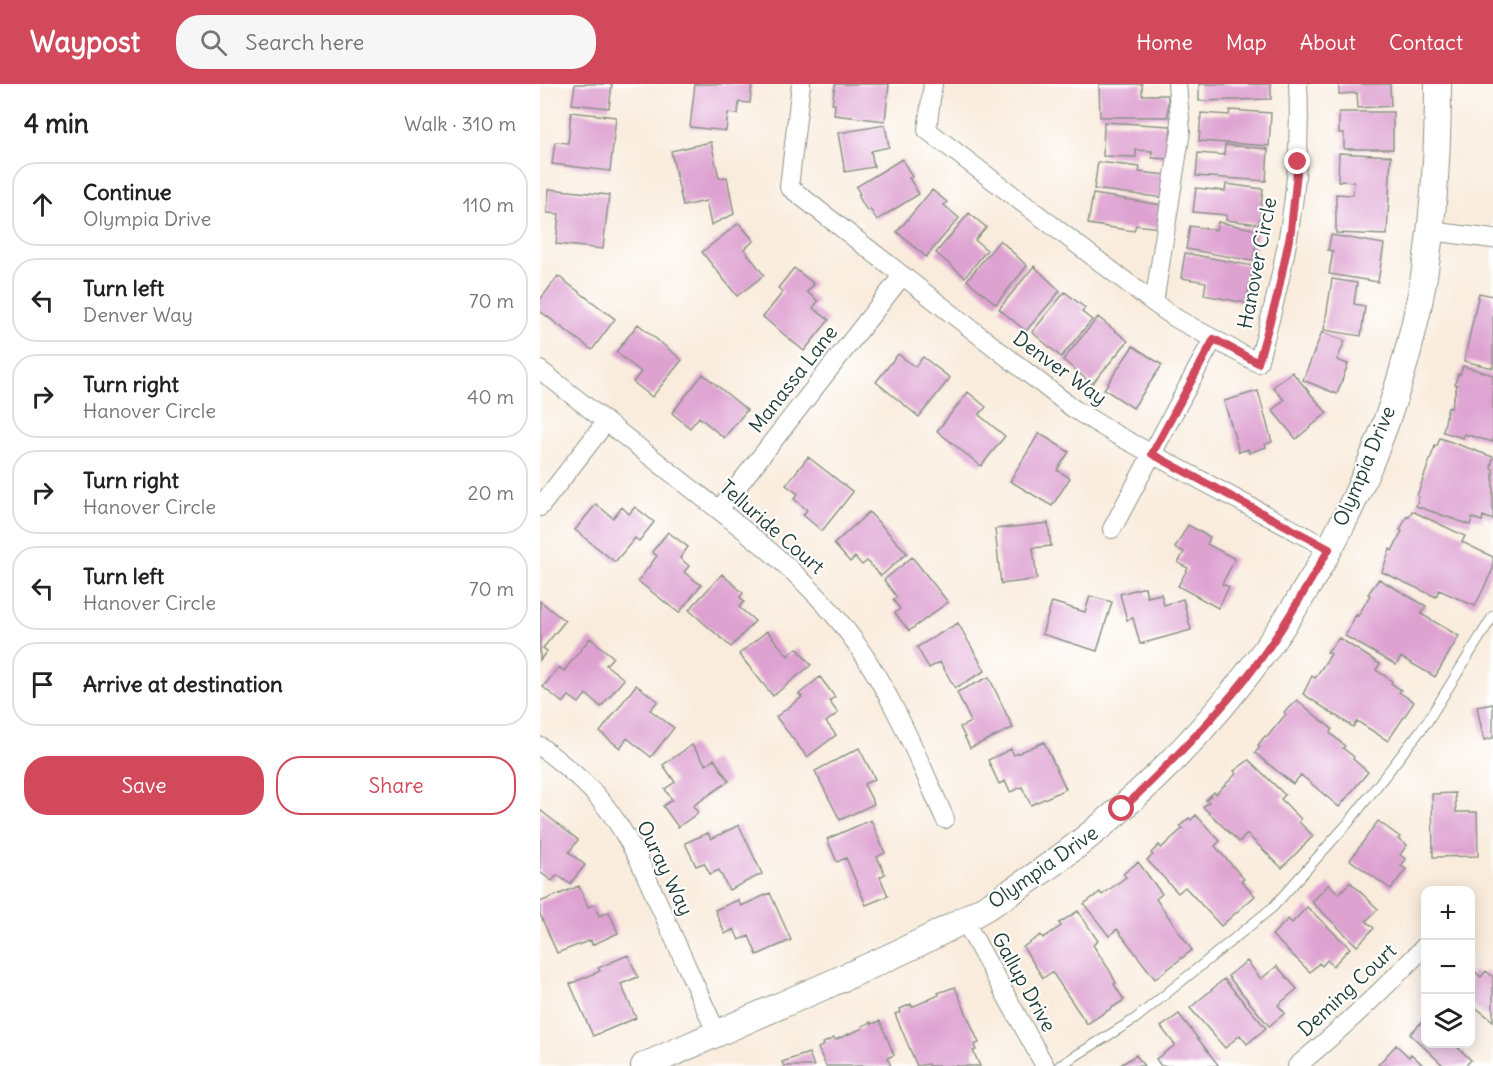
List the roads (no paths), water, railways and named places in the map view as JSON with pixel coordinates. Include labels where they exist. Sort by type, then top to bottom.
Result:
[{"type":"street","name":"Denver Way","points":[[801,84],[789,187],[1074,409],[1152,454],[1329,549]]},
{"type":"street","name":"Hanover Circle","points":[[933,84],[927,130],[1154,303],[1177,319],[1258,363],[1277,297],[1291,230],[1298,162],[1298,84]]},
{"type":"street","points":[[1154,303],[1181,131],[1177,84]]},
{"type":"street","name":"Olympia Drive","points":[[644,1066],[903,951],[1005,896],[1072,850],[1122,809],[1169,765],[1213,718],[1254,668],[1291,615],[1329,549],[1364,476],[1388,416],[1407,354],[1422,291],[1431,231],[1438,150],[1438,84]]},
{"type":"street","points":[[1431,231],[1493,239]]},
{"type":"street","name":"Manassa Lane","points":[[719,510],[903,276]]},
{"type":"street","name":"Hanover Circle","points":[[1112,529],[1214,339]]},
{"type":"street","name":"Telluride Court","points":[[540,370],[783,562],[821,599],[854,640],[892,704],[945,819]]},
{"type":"street","points":[[540,507],[606,422]]},
{"type":"street","name":"Ouray Way","points":[[540,746],[578,777],[602,802],[625,834],[639,860],[717,1034]]},
{"type":"street","name":"Gallup Drive","points":[[964,920],[1045,1066]]},
{"type":"street","name":"Deming Court","points":[[1298,1066],[1337,1033],[1421,949]]},
{"type":"lane","points":[[1059,1066],[1135,1019],[1273,907],[1349,822],[1427,722],[1493,616]]}]
